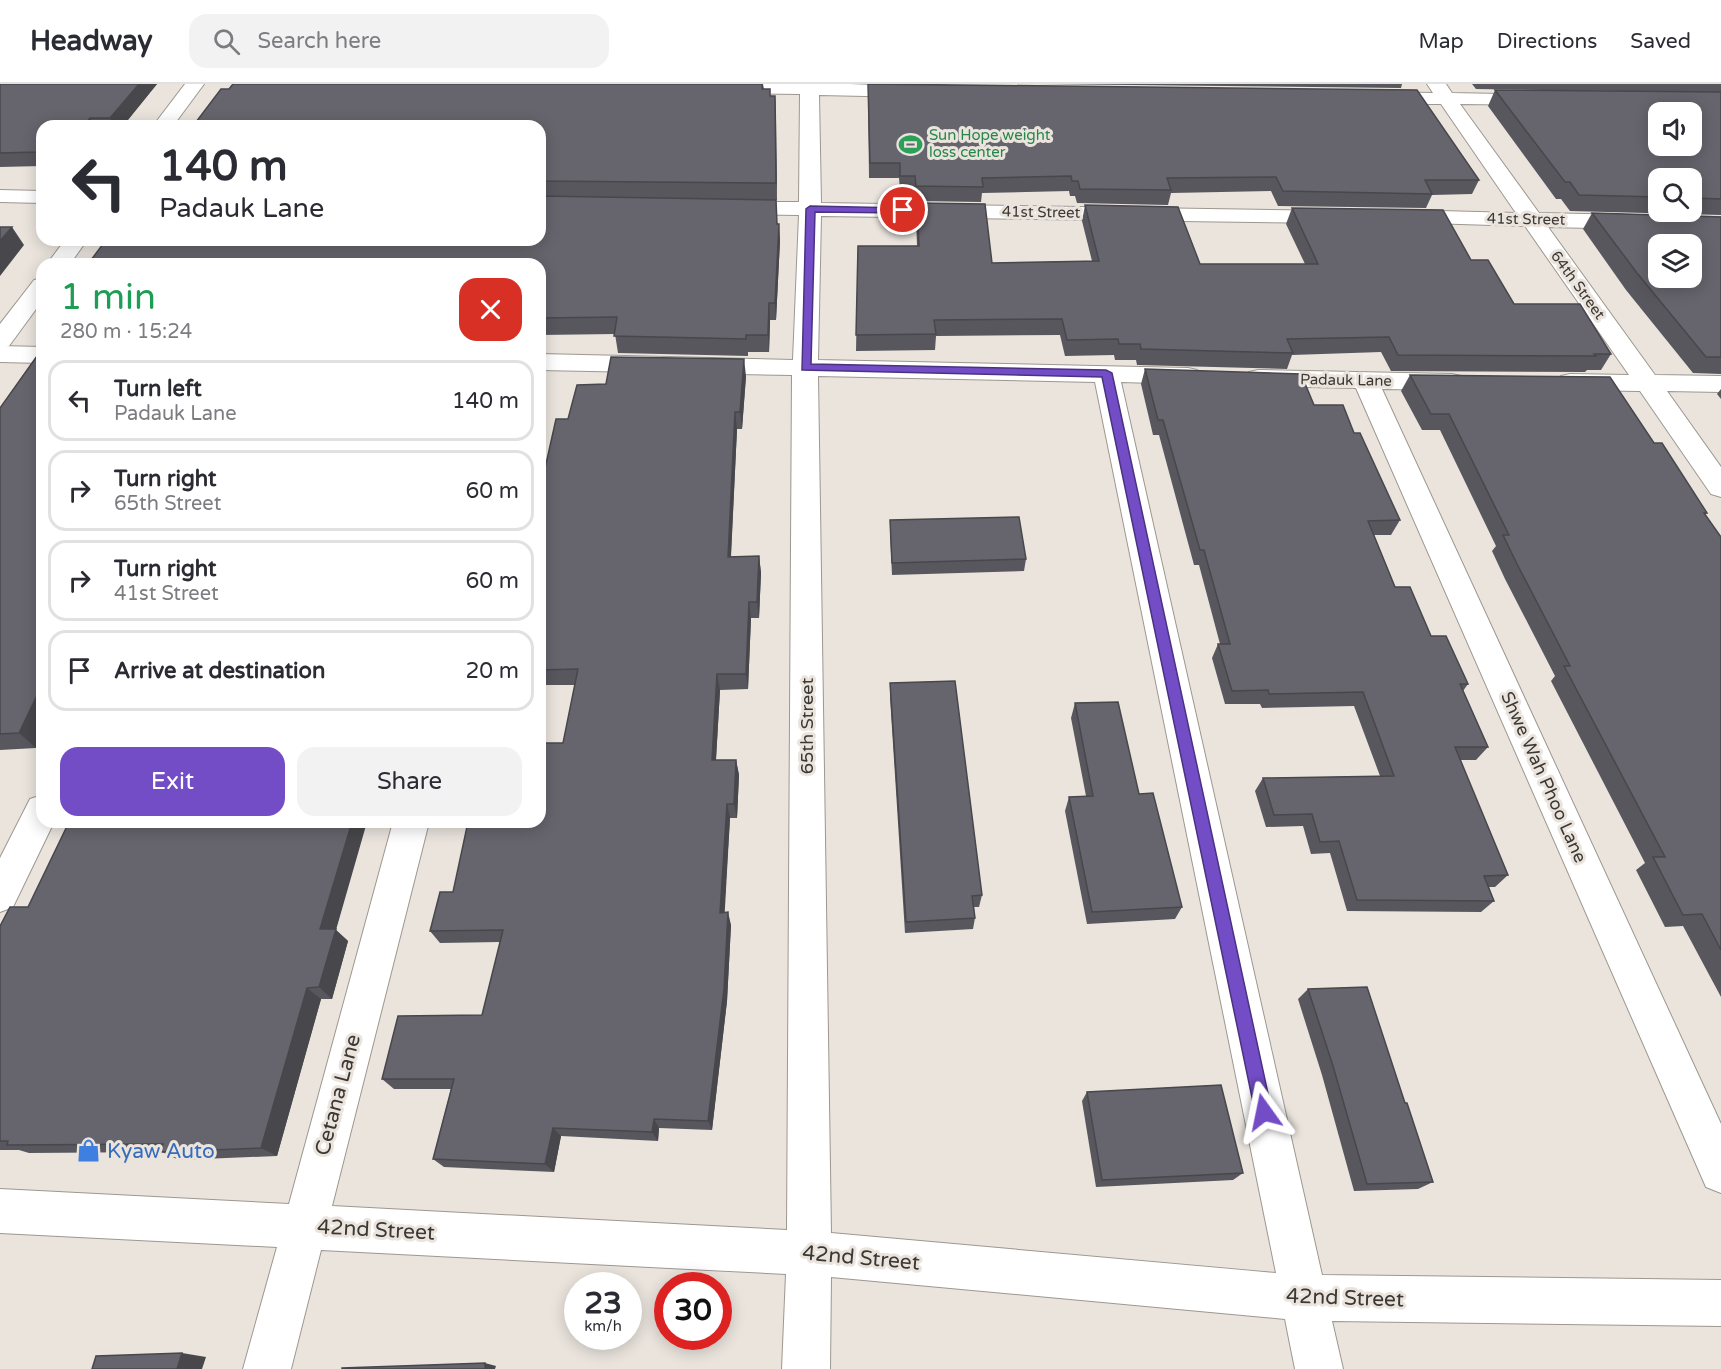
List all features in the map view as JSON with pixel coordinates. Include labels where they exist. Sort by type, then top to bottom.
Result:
[{"type":"street","points":[[168,120],[195,84]]},
{"type":"street","points":[[704,87],[809,87],[927,91]]},
{"type":"street","name":"65th Street","points":[[806,1369],[809,1253],[806,368],[810,209],[809,87]]},
{"type":"street","points":[[1355,97],[1441,91],[1552,99]]},
{"type":"street","name":"64th Street","points":[[1441,91],[1721,487]]},
{"type":"street","points":[[0,196],[36,197]]},
{"type":"street","name":"41st Street","points":[[716,208],[1353,216]]},
{"type":"street","name":"41st Street","points":[[1377,217],[1721,224]]},
{"type":"street","points":[[0,341],[36,293]]},
{"type":"street","points":[[0,354],[36,355]]},
{"type":"street","name":"Padauk Lane","points":[[546,362],[1472,382]]},
{"type":"street","points":[[1106,373],[1319,1369]]},
{"type":"street","name":"Shwe Wah Phoo Lane","points":[[1366,381],[1721,1172]]},
{"type":"street","points":[[1542,382],[1721,384]]},
{"type":"street","points":[[0,895],[36,822]]},
{"type":"street","name":"Cetana Lane","points":[[267,1369],[409,828]]},
{"type":"street","name":"42nd Street","points":[[0,1211],[809,1253],[1303,1298],[1721,1303]]},
{"type":"building","points":[[0,84],[139,84],[110,118],[36,120],[36,152],[0,153]]},
{"type":"building","points":[[233,84],[762,84],[762,89],[770,89],[770,96],[775,96],[776,183],[546,181],[546,120],[198,120],[221,89],[229,89]]},
{"type":"building","points":[[868,84],[1417,90],[1479,180],[1425,180],[1432,194],[1283,191],[1276,177],[1167,178],[1171,190],[1080,189],[1078,181],[1072,181],[1071,176],[982,178],[983,187],[916,186],[915,176],[900,176],[900,163],[870,163]]},
{"type":"building","points":[[1495,90],[1721,92],[1721,199],[1702,198],[1702,168],[1648,168],[1648,197],[1579,195],[1570,182],[1565,182]]},
{"type":"building","points":[[546,196],[776,200],[777,224],[779,224],[775,303],[769,303],[768,335],[746,335],[746,339],[614,336],[617,317],[546,318],[546,258],[92,258],[102,246],[546,246]]},
{"type":"building","points":[[917,203],[985,204],[992,263],[1099,261],[1085,205],[1178,207],[1200,264],[1318,264],[1292,208],[1443,210],[1471,260],[1488,260],[1514,304],[1580,304],[1611,354],[1594,354],[1596,356],[1398,355],[1389,337],[1287,339],[1293,353],[1141,349],[1140,344],[1119,344],[1118,339],[1067,340],[1062,319],[934,320],[936,334],[856,335],[858,246],[919,246]]},
{"type":"building","points":[[1592,213],[1648,215],[1648,222],[1702,222],[1702,216],[1721,217],[1721,357],[1706,357],[1649,288],[1702,288],[1702,234],[1648,234],[1648,286]]},
{"type":"building","points":[[0,227],[12,227],[0,241]]},
{"type":"building","points":[[36,357],[36,698],[19,733],[0,734],[0,408]]},
{"type":"building","points":[[611,357],[744,359],[740,412],[735,412],[728,557],[759,556],[757,602],[749,602],[746,674],[717,674],[712,760],[736,760],[734,804],[727,804],[720,913],[728,912],[724,989],[708,1121],[654,1119],[652,1132],[553,1128],[545,1164],[433,1159],[454,1079],[382,1079],[398,1016],[482,1015],[503,930],[430,931],[440,892],[453,892],[467,828],[546,828],[546,743],[563,743],[578,669],[546,670],[546,464],[556,419],[568,419],[577,385],[606,384]]},
{"type":"building","points":[[1145,369],[1301,374],[1314,405],[1343,405],[1354,433],[1360,433],[1400,520],[1368,521],[1395,587],[1410,587],[1431,636],[1446,636],[1468,684],[1460,684],[1488,747],[1455,747],[1508,875],[1484,876],[1494,901],[1357,900],[1339,841],[1320,842],[1312,814],[1274,815],[1263,778],[1394,776],[1363,692],[1269,694],[1268,690],[1232,691],[1218,644],[1230,644],[1204,550],[1200,550],[1163,420],[1158,420]]},
{"type":"building","points":[[1410,375],[1610,377],[1654,443],[1662,443],[1721,537],[1721,950],[1702,914],[1683,915],[1653,857],[1665,857],[1564,666],[1570,666],[1503,535],[1509,535],[1449,414],[1431,414]]},
{"type":"building","points":[[1019,517],[1026,559],[892,563],[890,520]]},
{"type":"building","points":[[955,681],[982,895],[972,896],[975,918],[906,922],[890,683]]},
{"type":"building","points":[[1118,702],[1139,794],[1153,793],[1182,907],[1092,912],[1069,797],[1093,796],[1075,703]]},
{"type":"building","points":[[66,828],[350,828],[320,929],[336,929],[319,987],[307,988],[261,1148],[161,1152],[163,1144],[7,1145],[8,1141],[0,1141],[0,926],[10,907],[28,907]]},
{"type":"building","points":[[1367,987],[1433,1182],[1367,1184],[1308,989]]},
{"type":"building","points":[[1221,1085],[1243,1173],[1102,1180],[1087,1092]]},
{"type":"building","points":[[182,1353],[177,1369],[92,1369],[96,1356]]},
{"type":"building","points":[[485,1363],[485,1369],[342,1369],[342,1368]]},
{"type":"place","name":"Sun Hope weight loss center","points":[[911,144]]},
{"type":"place","name":"Kyaw Auto","points":[[89,1151]]},
{"type":"route","points":[[903,210],[810,209],[806,368],[1106,373],[1264,1112]]}]
